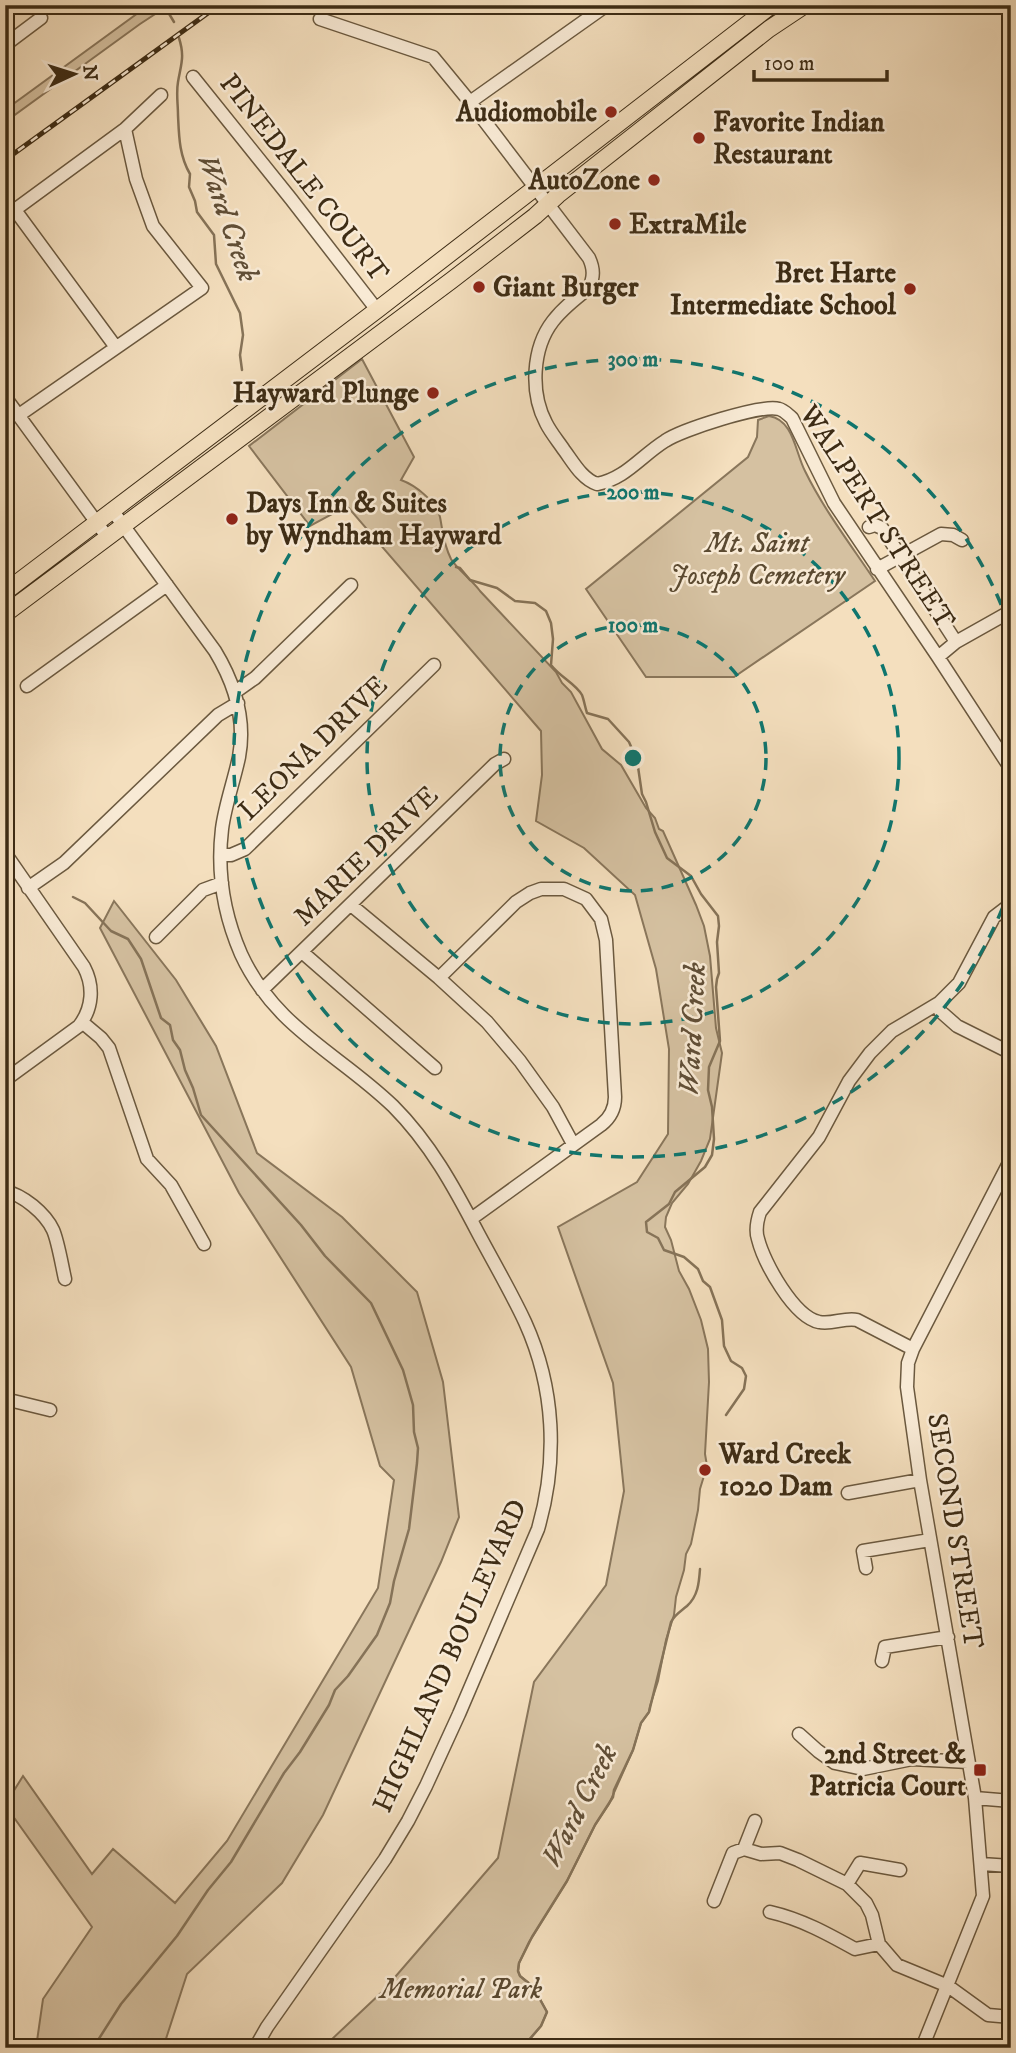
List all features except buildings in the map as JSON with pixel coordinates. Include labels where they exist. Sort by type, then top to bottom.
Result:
[{"type":"main road","points":[[5,592],[377,310],[772,5]]},
{"type":"main road","points":[[5,614],[452,280],[778,23],[805,5]]},
{"type":"street","points":[[470,102],[607,5]]},
{"type":"street","points":[[8,38],[41,18]]},
{"type":"street","points":[[320,19],[433,57],[548,204]]},
{"type":"street","name":"PINEDALE COURT","points":[[193,77],[377,310]]},
{"type":"street","points":[[115,346],[10,213],[125,129],[161,95]]},
{"type":"street","points":[[19,415],[202,288],[153,226],[136,180],[125,129]]},
{"type":"street","name":"WALPERT STREET","points":[[548,204],[589,258],[594,272],[589,288],[552,321],[546,334],[536,365],[537,397],[546,424],[585,477],[597,484],[611,481],[664,441],[684,431],[764,409],[781,409],[792,418],[825,488],[1011,769]]},
{"type":"street","points":[[5,397],[108,538]]},
{"type":"street","name":"HIGHLAND BOULEVARD","points":[[112,510],[225,667],[237,698],[241,743],[223,827],[222,883],[234,936],[250,971],[278,1010],[359,1077],[408,1122],[443,1169],[526,1323],[543,1374],[549,1407],[550,1472],[543,1510],[530,1550],[426,1786],[385,1858],[255,2048]]},
{"type":"street","points":[[869,527],[875,525],[882,528],[956,642]]},
{"type":"street","points":[[877,569],[941,534],[953,535],[962,540]]},
{"type":"street","points":[[27,686],[167,585]]},
{"type":"street","points":[[29,887],[64,863],[351,585]]},
{"type":"street","points":[[938,657],[956,642],[1004,615]]},
{"type":"street","name":"LEONA DRIVE","points":[[221,855],[245,849],[434,666]]},
{"type":"street","name":"MARIE DRIVE","points":[[262,990],[495,764],[504,759]]},
{"type":"street","points":[[5,853],[87,974],[91,995],[82,1022],[5,1080]]},
{"type":"street","points":[[156,937],[204,890],[222,883]]},
{"type":"street","points":[[439,978],[516,902],[530,893],[548,888],[564,889],[580,895],[592,906],[603,925],[615,1102],[611,1113],[605,1121],[471,1219]]},
{"type":"street","points":[[913,1349],[858,1320],[850,1318],[820,1322],[812,1320],[797,1309],[771,1269],[757,1238],[756,1225],[760,1212],[819,1137],[849,1080],[870,1053],[892,1031],[939,1003],[959,984],[994,917],[1011,904]]},
{"type":"street","points":[[351,905],[487,1022],[520,1060],[553,1107],[573,1144]]},
{"type":"street","points":[[302,952],[435,1069]]},
{"type":"street","points":[[939,1003],[940,1011],[957,1026],[1011,1053]]},
{"type":"street","points":[[82,1022],[109,1048],[147,1159],[172,1185],[204,1244]]},
{"type":"street","name":"SECOND STREET","points":[[922,2048],[983,1896],[975,1798],[920,1480],[907,1387],[908,1363],[1011,1159]]},
{"type":"street","points":[[5,1191],[36,1208],[52,1229],[65,1279]]},
{"type":"street","points":[[5,1399],[50,1410]]},
{"type":"street","points":[[848,1493],[920,1480]]},
{"type":"street","points":[[866,1568],[863,1551],[930,1539]]},
{"type":"street","points":[[882,1661],[885,1647],[948,1637]]},
{"type":"street","points":[[799,1734],[835,1763],[863,1769],[912,1759],[968,1762]]},
{"type":"street","points":[[975,1798],[1011,1801]]},
{"type":"street","points":[[744,1849],[755,1821]]},
{"type":"street","points":[[714,1900],[733,1853],[744,1849],[780,1853],[798,1860],[847,1884],[866,1903],[879,1944],[897,1965],[948,1986],[988,2015],[1011,2017]]},
{"type":"street","points":[[847,1884],[860,1863],[900,1870]]},
{"type":"street","points":[[981,1864],[1011,1866]]},
{"type":"street","points":[[770,1912],[788,1916],[828,1933],[855,1949],[879,1944]]},
{"type":"green space","points":[[149,5],[169,5],[5,122],[5,110]]},
{"type":"green space","name":"Memorial Park","points":[[362,359],[414,457],[401,480],[430,500],[438,511],[451,559],[556,672],[571,692],[602,749],[621,765],[646,808],[655,818],[659,829],[663,831],[704,926],[710,956],[716,1028],[722,1053],[710,1139],[688,1184],[672,1203],[665,1227],[679,1271],[701,1320],[708,1349],[705,1454],[707,1466],[700,1489],[691,1544],[686,1554],[674,1615],[649,1712],[641,1723],[633,1750],[609,1804],[519,1963],[520,1976],[533,1986],[547,2012],[541,2026],[522,2048],[327,2048],[331,2040],[383,1991],[498,1858],[534,1682],[606,1585],[624,1491],[613,1383],[558,1227],[637,1182],[668,1134],[669,1049],[656,969],[635,895],[584,848],[536,821],[542,775],[541,731],[347,506],[310,526],[249,446]]},
{"type":"green space","name":"Mt. Saint Joseph Cemetery","points":[[769,416],[777,419],[789,430],[812,485],[875,581],[734,677],[646,677],[586,589],[748,457],[757,437],[758,420]]},
{"type":"green space","points":[[114,901],[176,980],[216,1046],[257,1153],[342,1217],[417,1292],[443,1382],[459,1517],[441,1562],[323,1815],[282,1883],[187,1974],[163,2048],[36,2048],[43,1999],[92,1927],[5,1805],[23,1776],[92,1874],[113,1849],[175,1903],[227,1841],[378,1588],[394,1480],[380,1466],[351,1367],[239,1193],[100,928]]},
{"type":"waterway","name":"Ward Creek","points":[[168,5],[168,12],[174,22]]},
{"type":"waterway","name":"Ward Creek","points":[[179,38],[182,56],[177,90],[180,145],[190,174],[189,187],[197,212],[214,235],[216,264],[240,313],[243,335],[240,355],[242,370]]},
{"type":"waterway","name":"Ward Creek","points":[[456,567],[470,580],[497,588],[515,601],[535,603],[546,611],[553,639],[551,665],[579,691],[587,713],[608,719],[629,742],[637,760],[642,794],[667,858],[691,876],[718,916],[719,973],[716,987],[720,1041],[709,1067],[708,1090],[714,1139],[712,1155],[705,1167],[675,1192],[669,1204],[646,1222],[647,1232],[658,1238],[664,1250],[684,1257],[698,1269],[703,1281],[710,1287],[722,1320],[724,1346],[731,1361],[742,1368],[746,1376],[744,1389],[726,1415]]},
{"type":"waterway","points":[[73,897],[85,903],[111,931],[128,939],[141,959],[161,1018],[170,1025],[173,1040],[180,1050],[201,1115],[301,1225],[325,1256],[371,1303],[403,1370],[413,1405],[414,1432],[418,1448],[409,1529],[390,1603],[377,1635],[335,1690],[329,1705],[284,1773],[231,1862],[177,1936],[121,2004],[93,2048]]},
{"type":"waterway","name":"Ward Creek","points":[[522,2048],[541,2026],[547,2012],[533,1987],[520,1976],[519,1963],[613,1797],[641,1723],[649,1712],[671,1622],[694,1598],[700,1569]]},
{"type":"railway","points":[[5,160],[219,5]]},
{"type":"place","name":"Audiomobile","points":[[611,112]]},
{"type":"place","name":"Favorite Indian Restaurant","points":[[699,138]]},
{"type":"place","name":"AutoZone","points":[[654,180]]},
{"type":"place","name":"ExtraMile","points":[[615,224]]},
{"type":"place","name":"Giant Burger","points":[[479,287]]},
{"type":"place","name":"Bret Harte Intermediate School","points":[[910,289]]},
{"type":"place","name":"Hayward Plunge","points":[[433,393]]},
{"type":"place","name":"Days Inn & Suites by Wyndham Hayward","points":[[232,519]]},
{"type":"place","name":"Ward Creek 1020 Dam","points":[[705,1470]]},
{"type":"place","name":"2nd Street & Patricia Court","points":[[980,1770]]}]
